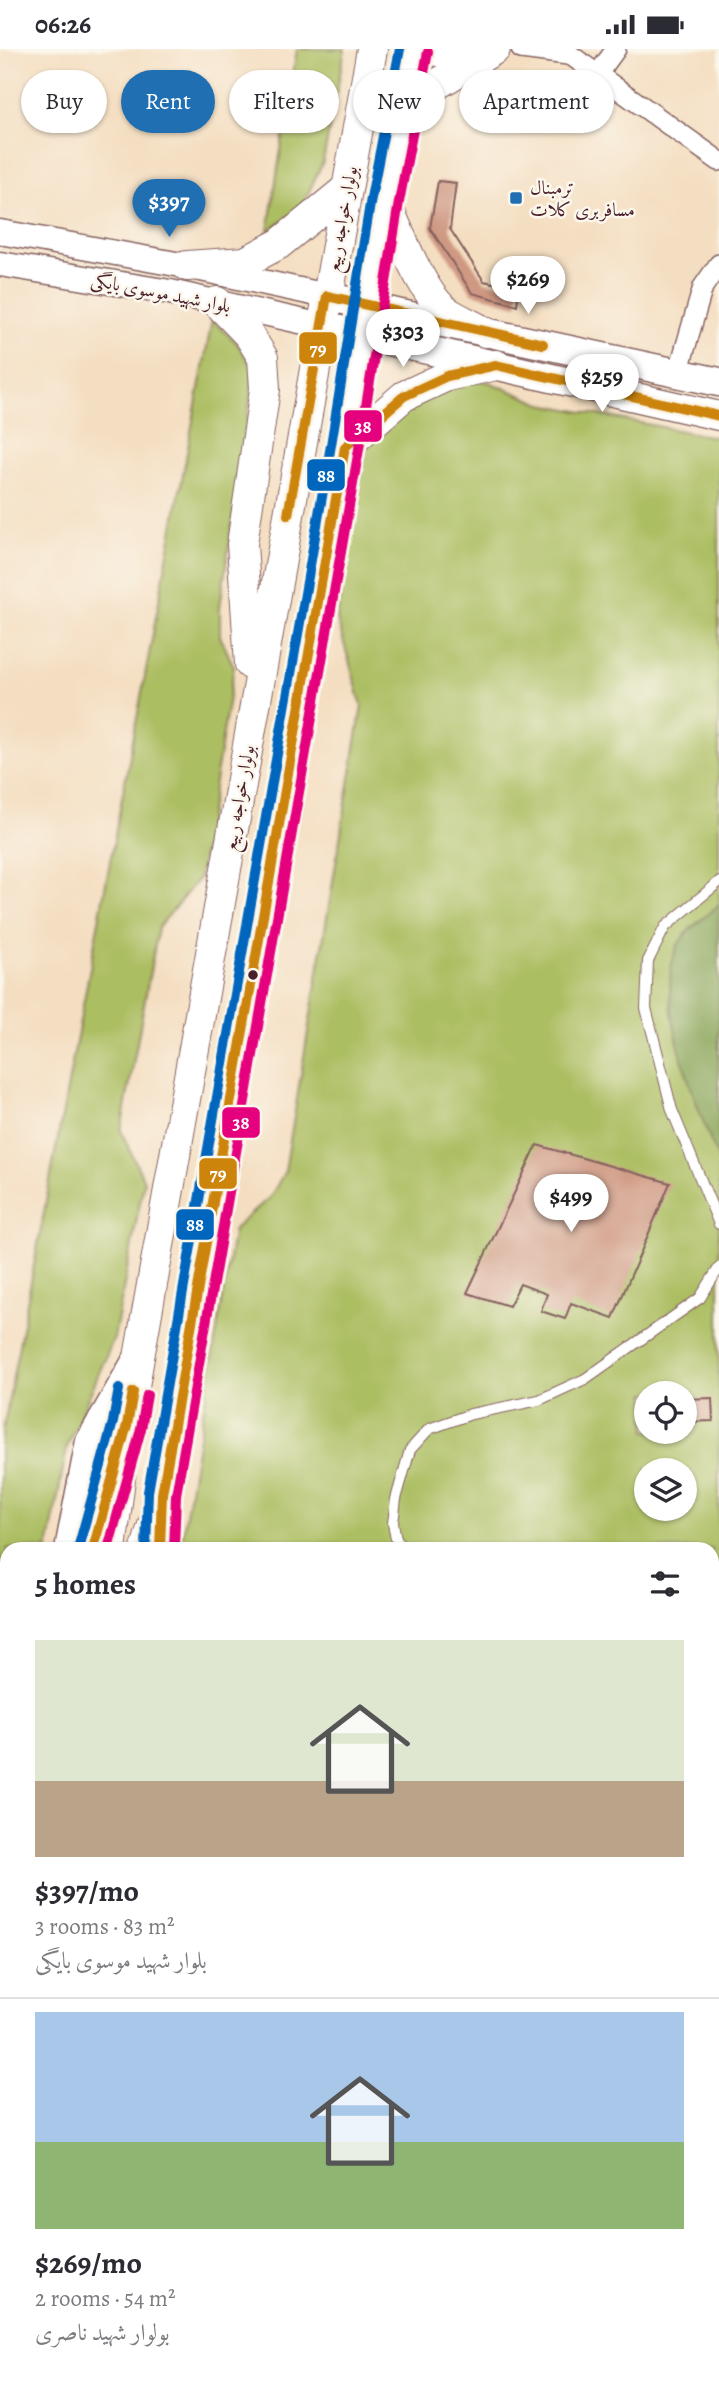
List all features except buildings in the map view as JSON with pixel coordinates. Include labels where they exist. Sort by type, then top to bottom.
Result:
[{"type":"main road","name":"بولوار خواجه ربیع","points":[[112,1542],[127,1425],[372,49]]},
{"type":"main road","name":"بولوار خواجه ربیع","points":[[410,70],[414,49]]},
{"type":"main road","points":[[434,49],[448,55],[461,54],[469,49]]},
{"type":"main road","points":[[445,80],[495,49]]},
{"type":"main road","name":"بولوار خواجه ربیع","points":[[148,1542],[162,1494],[345,447],[384,200],[398,133]]},
{"type":"main road","points":[[187,266],[245,262],[279,244],[345,190]]},
{"type":"main road","points":[[384,200],[411,259],[444,310],[485,332]]},
{"type":"main road","points":[[327,296],[719,382]]},
{"type":"main road","points":[[217,302],[248,335],[263,358],[265,389],[242,544],[254,710]]},
{"type":"main road","points":[[322,326],[719,416]]},
{"type":"main road","points":[[345,447],[404,396],[447,376],[496,365]]},
{"type":"main road","points":[[95,1542],[127,1425]]},
{"type":"main road","points":[[160,1542],[162,1494]]},
{"type":"street","points":[[495,49],[504,53],[521,49],[565,52],[590,70]]},
{"type":"street","points":[[601,70],[616,49]]},
{"type":"street","points":[[614,87],[719,161]]},
{"type":"street","name":"بلوار شهید موسوی بایگی","points":[[0,232],[187,266],[327,296]]},
{"type":"street","name":"بلوار شهید موسوی بایگی","points":[[0,264],[217,302],[322,326]]},
{"type":"street","points":[[678,373],[703,287],[719,264]]},
{"type":"street","points":[[67,1542],[88,1441],[140,1351]]},
{"type":"street","points":[[162,1494],[168,1542]]},
{"type":"lane","points":[[719,882],[665,927],[648,961],[646,1008],[672,1110],[719,1224]]},
{"type":"lane","points":[[398,1542],[393,1523],[396,1499],[410,1450],[429,1429],[471,1414],[539,1400],[584,1379],[700,1299],[719,1268]]},
{"type":"green space","points":[[297,49],[345,49],[339,80],[339,70],[294,70]]},
{"type":"green space","points":[[284,133],[329,133],[323,162],[301,208],[268,231]]},
{"type":"green space","points":[[212,320],[236,342],[253,368],[220,607],[220,636],[234,667],[199,878],[158,928],[121,1131],[144,1181],[114,1338],[67,1447],[49,1542],[0,1542],[0,1446]]},
{"type":"green space","points":[[474,380],[489,382],[542,404],[719,438],[719,1542],[182,1542],[234,1229],[271,1196],[285,1171],[362,706],[337,619],[366,450],[380,424],[445,386]]},
{"type":"green space","points":[[719,904],[719,1161],[699,1111],[679,1048],[670,986],[673,959],[683,937]]},
{"type":"transit line","name":"88","points":[[146,1542],[148,1492],[331,445],[371,198],[400,49]]},
{"type":"transit line","name":"38","points":[[174,1542],[176,1495],[359,449],[399,202],[428,52]]},
{"type":"transit line","name":"79","points":[[288,515],[327,296],[543,344]]},
{"type":"transit line","name":"79","points":[[160,1542],[162,1494],[345,447],[404,396],[447,376],[496,365],[719,416]]},
{"type":"transit line","name":"88","points":[[80,1542],[113,1422],[119,1389]]},
{"type":"transit line","name":"79","points":[[95,1542],[127,1425],[133,1392]]},
{"type":"transit line","name":"38","points":[[110,1542],[141,1429],[147,1395]]},
{"type":"place","name":"ترمبنال مسافربری کلات","points":[[516,198]]}]
